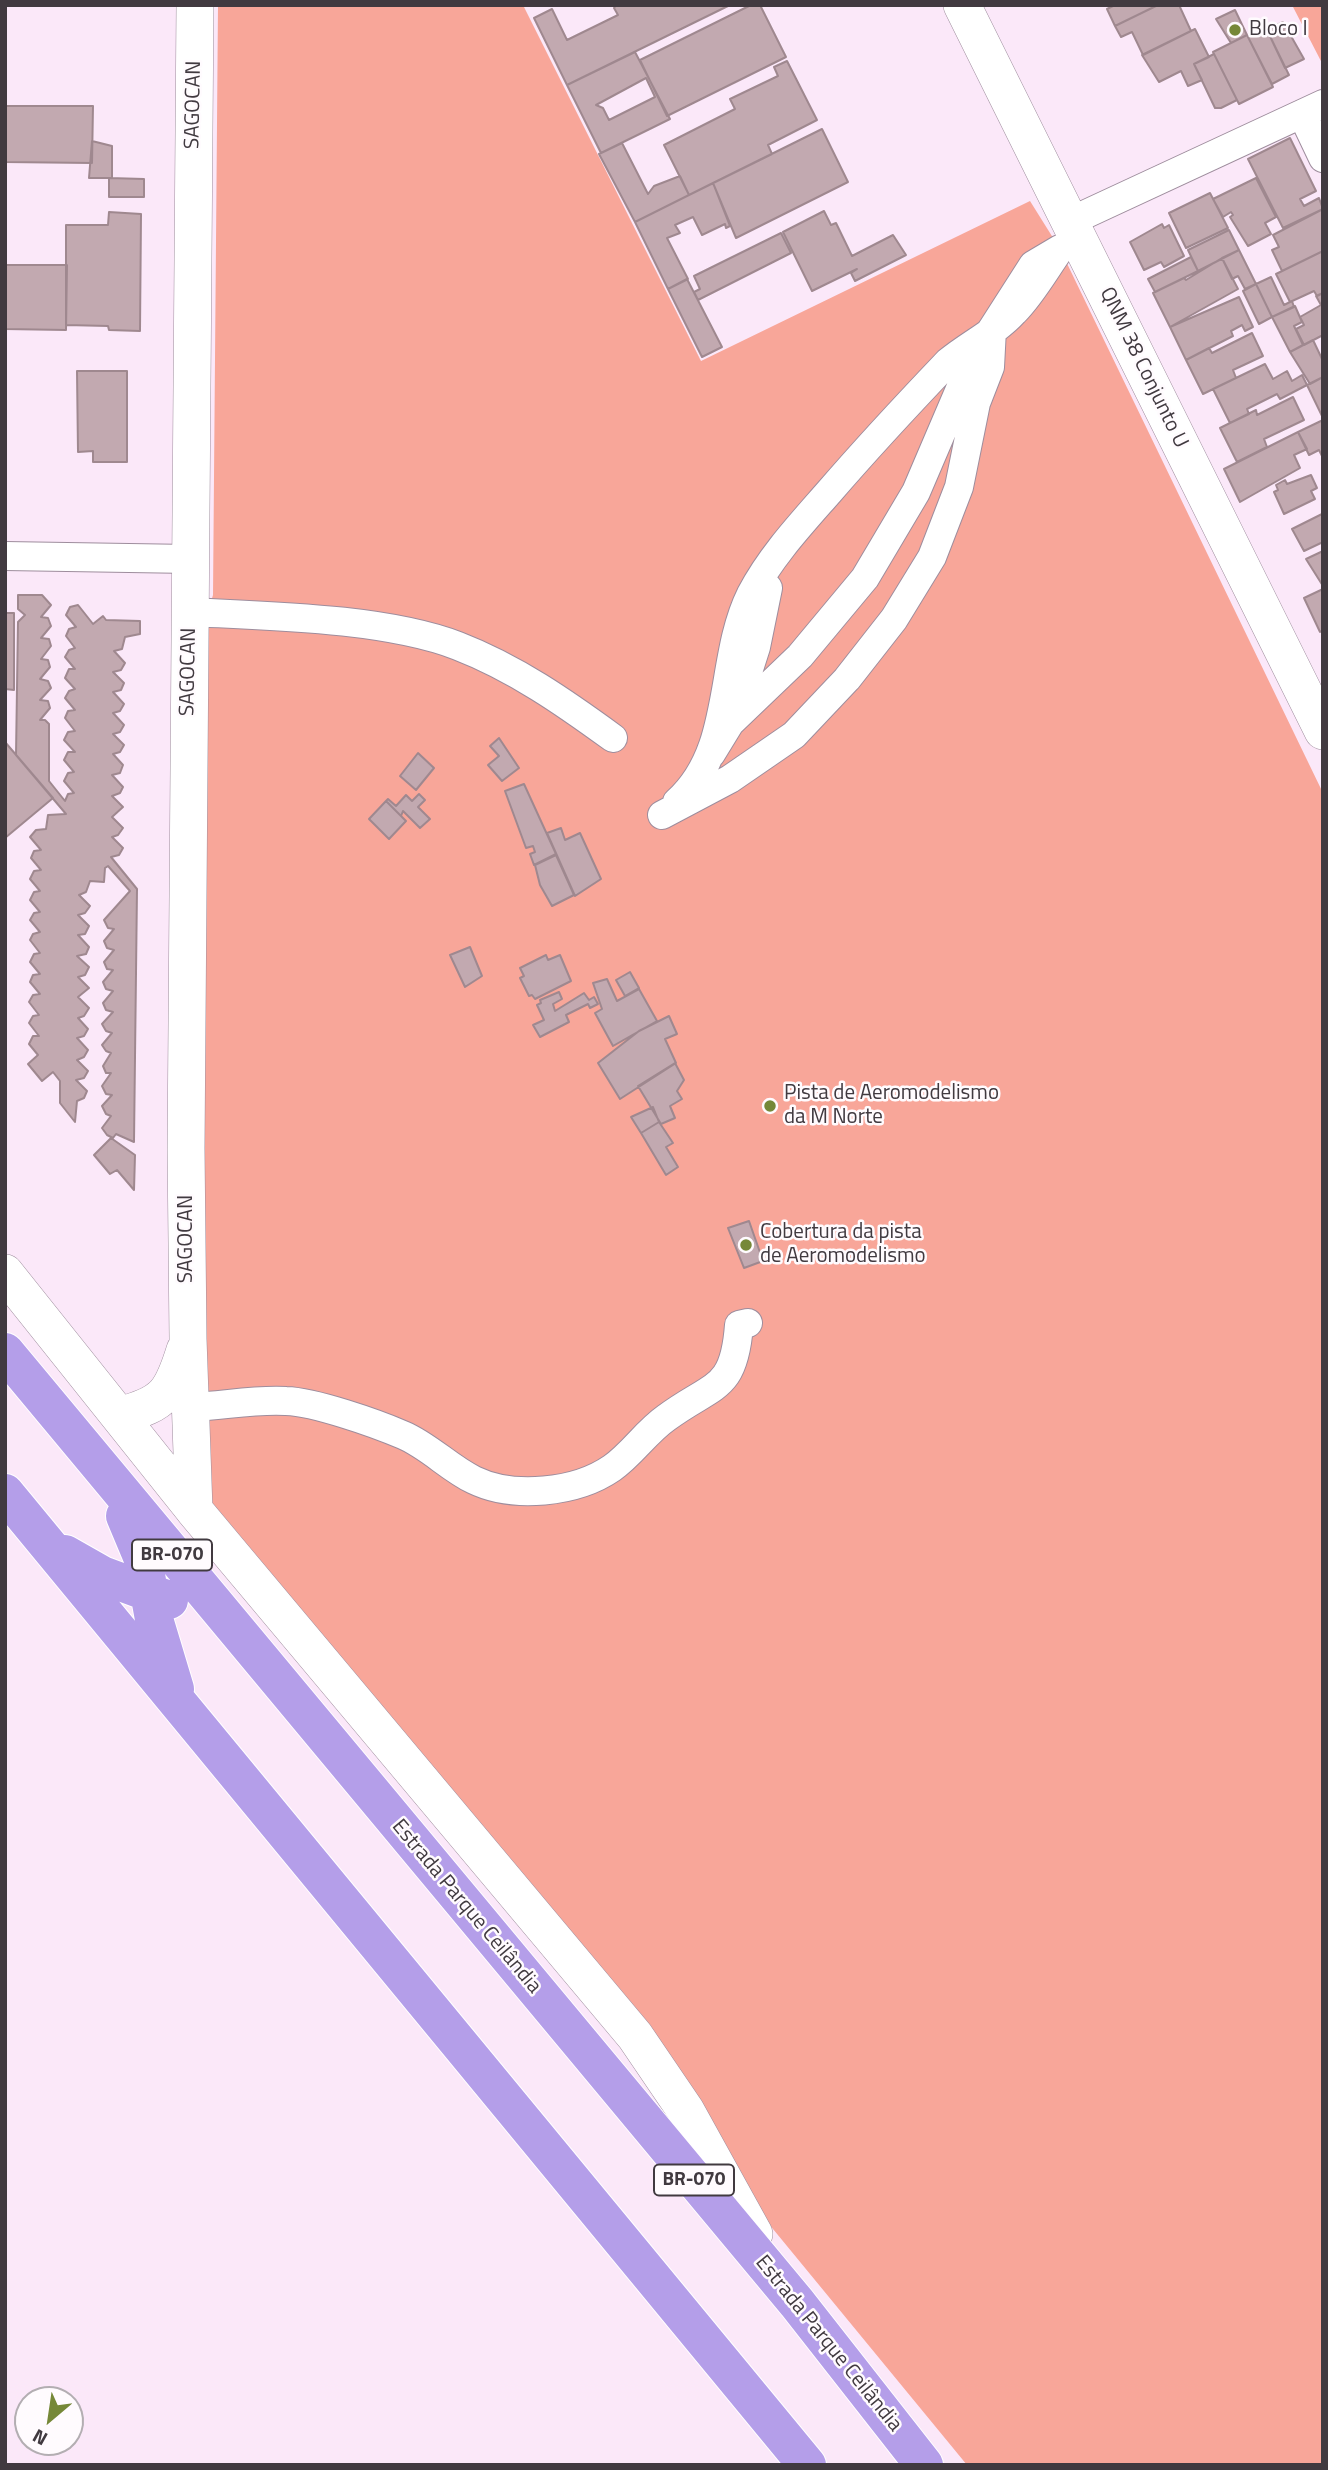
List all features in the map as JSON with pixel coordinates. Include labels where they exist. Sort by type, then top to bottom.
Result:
[{"type":"highway","name":"Estrada Parque Ceilândia","points":[[5,1352],[797,2303],[924,2465]]},
{"type":"highway","points":[[96,1463],[131,1526],[151,1594],[154,1619],[181,1707]]},
{"type":"highway","points":[[5,1493],[807,2465]]},
{"type":"highway","points":[[43,1539],[103,1576],[207,1619],[249,1646]]},
{"type":"street","name":"SAGOCAN","points":[[194,1510],[188,1339],[195,5]]},
{"type":"street","name":"QNM 38 Conjunto U","points":[[962,5],[1323,731]]},
{"type":"street","points":[[1071,221],[1312,109],[1323,158]]},
{"type":"street","points":[[711,754],[741,624],[751,595],[768,568],[787,540],[947,362],[992,330]]},
{"type":"street","points":[[730,723],[800,656],[865,578],[916,492],[972,361],[992,330]]},
{"type":"street","points":[[768,568],[768,595],[756,647],[730,723],[690,790],[662,815],[730,779],[794,735],[847,679],[894,619],[932,557],[959,487],[976,403],[990,367],[992,330]]},
{"type":"street","points":[[5,556],[191,559]]},
{"type":"street","points":[[190,612],[399,630],[457,645],[511,671],[564,702],[613,738]]},
{"type":"street","points":[[5,1273],[121,1415],[194,1510],[635,2036],[686,2111],[749,2226],[797,2303]]},
{"type":"street","points":[[191,1407],[244,1401],[289,1401],[404,1435],[473,1480],[496,1490],[524,1493],[551,1489],[611,1469],[664,1419],[722,1384],[737,1350],[739,1325],[748,1323]]},
{"type":"street","name":"SAGOCAN","points":[[121,1415],[145,1409],[163,1399],[176,1380],[188,1339]]},
{"type":"shaded area","points":[[218,5],[523,5],[701,361],[1030,201],[1060,249],[1323,793],[1323,2465],[967,2465],[736,2184],[217,1513],[202,1486],[205,622],[213,595]]},
{"type":"shaded area","points":[[1292,5],[1323,5],[1323,65]]},
{"type":"building","points":[[616,5],[730,5],[567,85],[534,18],[552,9],[567,40],[618,15],[614,8]]},
{"type":"building","points":[[751,5],[760,5],[786,57],[667,116],[640,60]]},
{"type":"building","points":[[1115,5],[1158,5],[1115,26],[1107,9]]},
{"type":"building","points":[[1158,5],[1179,5],[1191,31],[1143,55],[1132,32],[1121,37],[1115,26]]},
{"type":"building","name":"Bloco I","points":[[1235,10],[1247,35],[1231,43],[1216,19]]},
{"type":"building","points":[[1283,22],[1304,59],[1285,68],[1267,30]]},
{"type":"building","points":[[1266,28],[1289,75],[1272,84],[1248,37]]},
{"type":"building","points":[[1195,29],[1209,57],[1194,64],[1202,80],[1188,86],[1181,71],[1159,82],[1142,55]]},
{"type":"building","points":[[1247,35],[1273,87],[1239,104],[1213,52]]},
{"type":"building","points":[[635,52],[670,119],[601,153],[567,85]],"holes":[[[646,78],[655,97],[609,120],[603,108],[596,105]]]},
{"type":"building","points":[[1214,54],[1237,100],[1221,108],[1215,108],[1194,64]]},
{"type":"building","points":[[787,61],[817,120],[768,145],[772,154],[689,195],[664,145],[735,109],[730,99],[778,76],[774,67]]},
{"type":"building","points":[[5,106],[93,106],[92,163],[5,162]]},
{"type":"building","points":[[822,129],[848,182],[736,238],[713,183]]},
{"type":"building","points":[[1290,138],[1316,191],[1300,199],[1304,206],[1319,198],[1323,209],[1283,228],[1248,159]]},
{"type":"building","points":[[92,141],[112,146],[112,178],[89,178]]},
{"type":"building","points":[[622,143],[648,194],[654,186],[680,176],[689,195],[635,222],[599,154]]},
{"type":"building","points":[[109,178],[144,179],[144,197],[109,197]]},
{"type":"building","points":[[1256,178],[1276,217],[1265,223],[1271,234],[1248,246],[1230,217],[1233,215],[1231,212],[1223,217],[1213,199]]},
{"type":"building","points":[[713,183],[730,226],[726,228],[725,224],[702,235],[693,217],[675,225],[680,233],[667,238],[688,279],[668,289],[635,222]]},
{"type":"building","points":[[1210,193],[1228,228],[1186,248],[1169,213]]},
{"type":"building","points":[[1323,209],[1323,251],[1282,271],[1272,250],[1279,247],[1273,235]]},
{"type":"building","points":[[824,211],[831,225],[836,223],[852,256],[893,235],[906,255],[855,281],[851,273],[857,269],[812,291],[783,232]]},
{"type":"building","points":[[109,212],[141,214],[140,331],[109,330],[108,326],[66,325],[66,225],[108,225]]},
{"type":"building","points":[[1162,224],[1164,228],[1169,225],[1184,256],[1164,267],[1161,262],[1144,270],[1130,242]]},
{"type":"building","points":[[1229,230],[1239,250],[1198,271],[1188,250]]},
{"type":"building","points":[[781,233],[791,253],[698,300],[694,292],[700,289],[694,276]]},
{"type":"building","points":[[1239,250],[1256,284],[1245,289],[1238,276],[1232,279],[1222,258]]},
{"type":"building","points":[[1323,251],[1323,293],[1317,296],[1314,291],[1290,302],[1276,274]]},
{"type":"building","points":[[1191,257],[1198,271],[1155,292],[1148,279]]},
{"type":"building","points":[[1222,258],[1238,289],[1170,327],[1153,293],[1184,278],[1186,280]]},
{"type":"building","points":[[5,265],[67,265],[66,330],[5,329]]},
{"type":"building","points":[[1271,277],[1284,305],[1292,301],[1294,307],[1272,317],[1256,284]]},
{"type":"building","points":[[687,279],[722,347],[702,357],[668,289]]},
{"type":"building","points":[[1256,284],[1272,317],[1259,324],[1243,291]]},
{"type":"building","points":[[1323,293],[1323,335],[1304,345],[1296,329],[1304,325],[1300,317],[1321,305],[1316,296]]},
{"type":"building","points":[[1239,297],[1253,327],[1245,331],[1242,325],[1231,331],[1233,336],[1186,360],[1170,327]]},
{"type":"building","points":[[1295,306],[1302,322],[1294,326],[1303,345],[1290,352],[1272,317]]},
{"type":"building","points":[[1252,333],[1263,356],[1233,370],[1236,378],[1203,394],[1186,360],[1209,348],[1212,353]]},
{"type":"building","points":[[1313,340],[1323,361],[1323,377],[1310,384],[1290,352]]},
{"type":"building","points":[[1265,364],[1273,379],[1287,371],[1292,381],[1302,375],[1307,385],[1280,399],[1277,394],[1247,409],[1249,414],[1230,423],[1213,389]]},
{"type":"building","points":[[77,371],[127,371],[127,462],[93,462],[93,451],[78,452]]},
{"type":"building","points":[[1323,377],[1323,418],[1307,385]]},
{"type":"building","points":[[1293,397],[1304,420],[1264,439],[1267,447],[1237,462],[1220,428],[1256,410],[1257,415]]},
{"type":"building","points":[[1323,420],[1323,458],[1319,450],[1309,455],[1298,432]]},
{"type":"building","points":[[1298,432],[1307,449],[1294,455],[1300,468],[1240,502],[1224,469]]},
{"type":"building","points":[[1311,475],[1317,488],[1311,491],[1315,499],[1284,514],[1274,492],[1278,490],[1276,485],[1285,480],[1287,484]]},
{"type":"building","points":[[1322,514],[1323,542],[1304,551],[1292,529]]},
{"type":"building","points":[[1323,551],[1323,586],[1306,559]]},
{"type":"building","points":[[1323,589],[1323,630],[1320,632],[1304,598]]},
{"type":"building","points":[[18,595],[42,595],[51,605],[41,617],[48,618],[51,626],[41,638],[49,639],[51,646],[41,659],[48,660],[50,667],[40,679],[48,681],[51,688],[40,700],[48,701],[50,708],[40,720],[49,724],[49,781],[65,801],[68,794],[74,793],[64,781],[68,773],[74,772],[64,760],[68,752],[75,752],[64,740],[68,732],[75,731],[65,718],[68,711],[75,710],[65,698],[69,691],[75,689],[65,678],[69,669],[75,669],[65,657],[69,650],[75,648],[66,636],[69,629],[76,627],[66,615],[70,607],[78,605],[93,624],[103,616],[106,620],[140,621],[140,634],[125,637],[122,649],[114,651],[125,663],[121,670],[113,672],[124,683],[121,690],[113,692],[124,704],[120,711],[113,713],[124,725],[120,732],[113,734],[124,745],[120,752],[113,754],[123,765],[120,773],[112,775],[123,787],[120,793],[112,796],[123,807],[112,817],[123,828],[118,835],[112,837],[123,848],[119,855],[111,857],[137,889],[134,1142],[116,1134],[113,1138],[102,1128],[111,1116],[106,1114],[102,1106],[112,1095],[106,1094],[102,1086],[111,1073],[106,1073],[103,1066],[111,1053],[102,1045],[112,1033],[106,1031],[102,1024],[113,1012],[106,1010],[103,1003],[113,991],[106,989],[103,982],[113,970],[107,969],[104,962],[114,950],[107,948],[104,941],[114,929],[108,928],[104,920],[130,891],[108,866],[105,868],[104,882],[90,881],[86,892],[79,895],[90,906],[85,913],[78,915],[89,926],[85,934],[78,935],[89,947],[86,954],[77,956],[89,967],[85,975],[78,977],[89,988],[78,997],[89,1008],[84,1016],[78,1018],[88,1029],[84,1036],[77,1038],[88,1050],[84,1057],[77,1060],[88,1071],[84,1078],[76,1080],[87,1091],[84,1098],[77,1101],[75,1122],[60,1103],[60,1081],[53,1072],[42,1081],[28,1064],[38,1055],[29,1044],[33,1036],[39,1036],[29,1023],[33,1016],[39,1015],[29,1002],[33,995],[40,994],[30,982],[33,975],[40,974],[30,962],[34,954],[40,953],[30,940],[33,934],[40,932],[30,920],[34,913],[40,912],[30,900],[34,892],[40,891],[30,879],[34,871],[41,870],[31,858],[34,851],[41,850],[30,837],[36,830],[46,829],[48,815],[66,814],[16,755],[18,622],[25,615],[18,609]]},
{"type":"building","points":[[5,613],[14,613],[14,690],[5,689]]},
{"type":"building","points":[[499,738],[519,768],[502,781],[488,765],[499,756],[490,746]]},
{"type":"building","points":[[5,742],[53,798],[5,838]]},
{"type":"building","points":[[418,753],[434,768],[416,790],[400,776]]},
{"type":"building","points":[[524,784],[556,854],[534,865],[530,854],[535,852],[533,846],[526,848],[505,791]]},
{"type":"building","points":[[419,794],[425,800],[418,807],[430,819],[420,828],[403,811],[401,816],[386,801],[388,799],[396,806],[406,795],[412,801]]},
{"type":"building","points":[[386,801],[406,821],[389,839],[369,819]]},
{"type":"building","points":[[561,828],[565,840],[580,833],[601,879],[575,896],[547,833]]},
{"type":"building","points":[[556,855],[574,895],[552,906],[540,885],[535,865]]},
{"type":"building","points":[[470,947],[482,976],[465,987],[450,955]]},
{"type":"building","points":[[546,955],[548,960],[560,955],[571,981],[535,999],[532,995],[529,996],[520,978],[524,976],[520,968]]},
{"type":"building","points":[[630,972],[639,988],[625,996],[616,980]]},
{"type":"building","points":[[607,979],[617,1001],[639,989],[657,1021],[613,1046],[595,1013],[602,1009],[593,983]]},
{"type":"building","points":[[559,992],[562,999],[553,1004],[555,1011],[584,993],[589,1000],[594,997],[598,1004],[590,1008],[588,1004],[566,1015],[569,1022],[540,1037],[533,1025],[544,1020],[537,1005],[541,1003],[540,1000]]},
{"type":"building","points":[[669,1016],[677,1034],[665,1039],[676,1063],[620,1099],[598,1063],[639,1031]]},
{"type":"building","points":[[675,1063],[684,1080],[677,1091],[682,1099],[670,1106],[675,1118],[661,1124],[638,1086]]},
{"type":"building","points":[[653,1107],[659,1122],[641,1133],[631,1117]]},
{"type":"building","points":[[659,1122],[673,1143],[666,1147],[678,1167],[666,1175],[641,1133]]},
{"type":"building","points":[[111,1138],[135,1155],[134,1190],[117,1170],[110,1174],[94,1155]]},
{"type":"building","name":"Cobertura da pista de Aeromodelismo","points":[[749,1221],[763,1261],[744,1268],[728,1228]]},
{"type":"place","name":"Bloco I","points":[[1235,30]]},
{"type":"place","name":"Pista de Aeromodelismo da M Norte","points":[[770,1106]]},
{"type":"place","name":"Cobertura da pista de Aeromodelismo","points":[[746,1245]]}]
